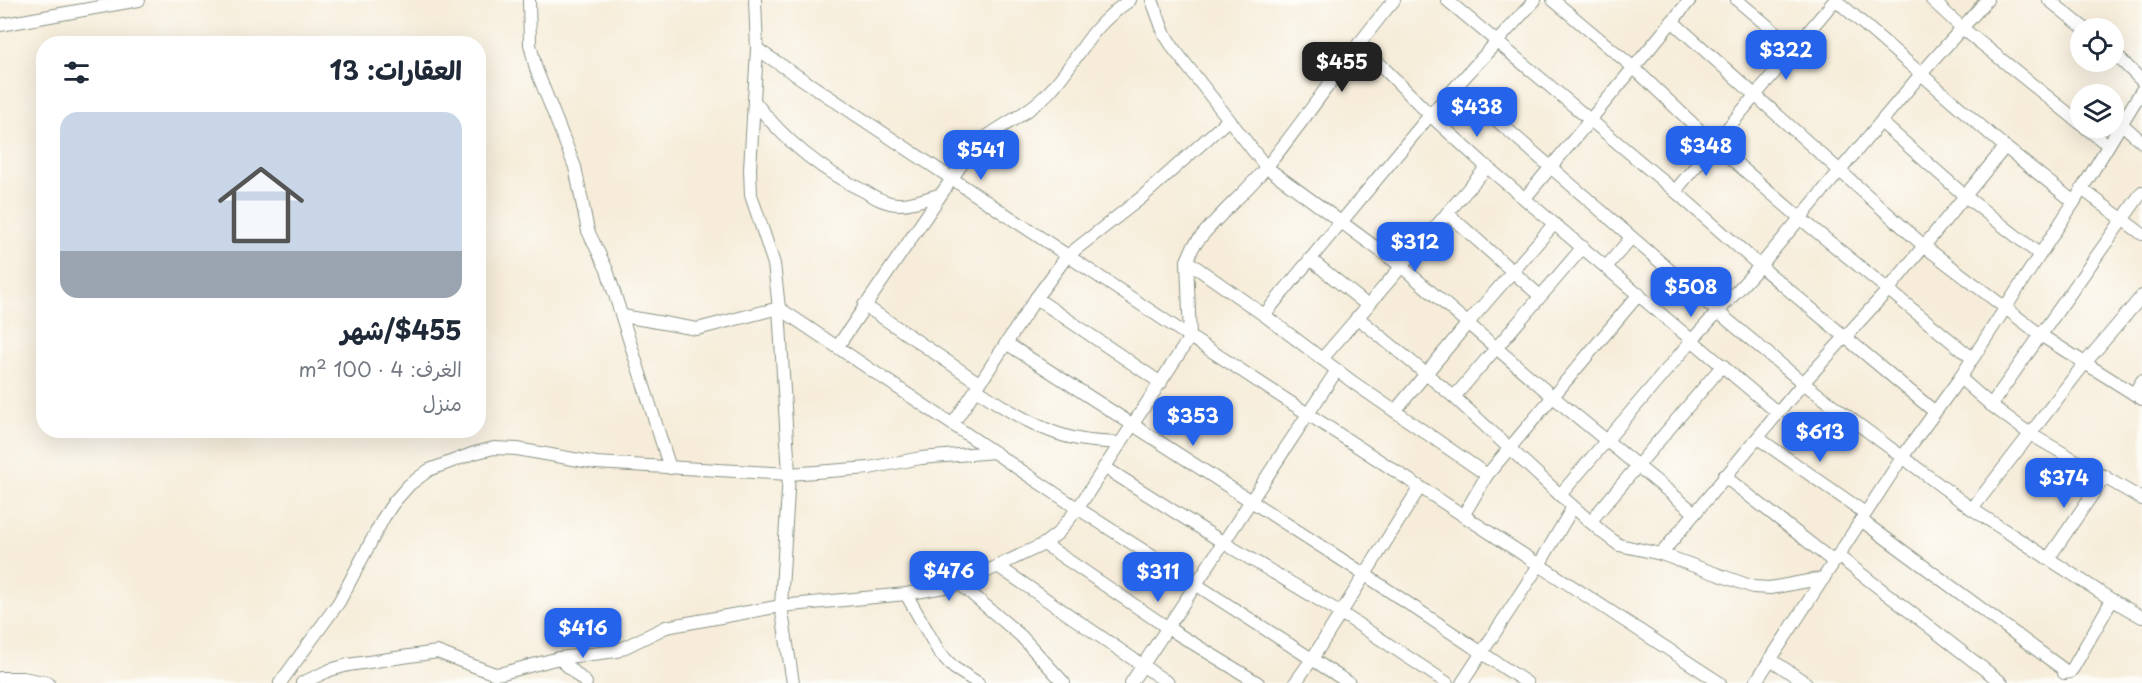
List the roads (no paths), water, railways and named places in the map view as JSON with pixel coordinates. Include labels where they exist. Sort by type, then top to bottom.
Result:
[{"type":"street","points":[[0,25],[139,0]]},
{"type":"street","points":[[529,0],[530,44],[536,69],[575,167],[588,231],[607,270],[670,468]]},
{"type":"street","points":[[755,0],[757,50],[750,169],[751,195],[774,264],[779,308],[789,474],[782,606],[793,683]]},
{"type":"street","points":[[838,346],[974,146],[988,134],[1034,106],[1047,95],[1063,77],[1095,31],[1110,15],[1130,0]]},
{"type":"street","points":[[1152,0],[1164,33],[1174,49],[1266,167],[1401,266],[1552,396],[1695,513]]},
{"type":"street","points":[[302,683],[330,670],[348,665],[437,652],[495,674],[559,658],[617,651],[666,627],[782,606],[906,594],[960,584],[1044,544],[1058,533],[1078,508],[1190,337],[1187,261],[1198,240],[1266,167],[1394,0]]},
{"type":"street","points":[[1447,0],[1935,412]]},
{"type":"street","points":[[1264,315],[1430,115],[1535,0]]},
{"type":"street","points":[[1553,0],[1634,68],[1714,144],[1800,218],[1972,358]]},
{"type":"street","points":[[1525,198],[1690,0]]},
{"type":"street","points":[[1737,0],[1794,48]]},
{"type":"street","points":[[1675,191],[1836,0],[2005,147],[2074,202]]},
{"type":"street","points":[[1932,0],[1961,27],[2070,115]]},
{"type":"street","points":[[1560,495],[1693,339],[1760,266],[1961,27],[1987,0]]},
{"type":"street","points":[[2049,0],[2072,18]]},
{"type":"street","points":[[1672,21],[1924,246],[2042,336],[2138,396],[2142,381]]},
{"type":"street","points":[[1359,43],[1430,115],[1487,167],[1779,413]]},
{"type":"street","points":[[757,50],[1190,337],[1720,683]]},
{"type":"street","points":[[2124,63],[2142,81]]},
{"type":"street","points":[[1457,86],[1803,384],[1972,509],[2142,617]]},
{"type":"street","points":[[2124,121],[2142,90]]},
{"type":"street","points":[[754,101],[782,134],[814,162],[839,179],[878,198],[897,204],[939,195]]},
{"type":"street","points":[[953,424],[1036,298],[1067,256],[1141,198],[1228,120]]},
{"type":"street","points":[[1881,122],[1965,196],[2039,254]]},
{"type":"street","points":[[2124,126],[2142,142]]},
{"type":"street","points":[[2099,138],[2108,145]]},
{"type":"street","points":[[1755,683],[1903,456],[1960,378],[2113,138]]},
{"type":"street","points":[[1661,554],[1803,384],[1888,290],[2005,147]]},
{"type":"street","points":[[1322,359],[1487,167]]},
{"type":"street","points":[[2082,189],[2142,234]]},
{"type":"street","points":[[1991,405],[2142,192]]},
{"type":"street","points":[[1447,213],[1540,296]]},
{"type":"street","points":[[1395,411],[1554,224]]},
{"type":"street","points":[[1606,267],[1631,237]]},
{"type":"street","points":[[1454,397],[1583,247]]},
{"type":"street","points":[[1310,259],[1367,305]]},
{"type":"street","points":[[1187,261],[1486,475]]},
{"type":"street","points":[[1464,516],[1486,475],[1639,294]]},
{"type":"street","points":[[1972,509],[2085,363],[2142,296]]},
{"type":"street","points":[[1036,298],[1161,383]]},
{"type":"street","points":[[864,305],[978,386],[1006,409],[1063,435],[1088,441],[1120,443]]},
{"type":"street","points":[[622,316],[697,329],[779,308],[1078,508],[1348,683]]},
{"type":"street","points":[[1357,317],[1454,397],[1573,507],[1619,545],[1661,554],[1753,587],[1770,588],[1824,578]]},
{"type":"street","points":[[1006,343],[1364,574],[1527,683]]},
{"type":"street","points":[[1590,522],[1723,365]]},
{"type":"street","points":[[1131,683],[1337,370]]},
{"type":"street","points":[[1960,378],[2030,434],[2142,499]]},
{"type":"street","points":[[1758,438],[1864,516],[2063,669],[2064,673],[2073,668],[2112,600]]},
{"type":"street","points":[[280,683],[339,602],[384,517],[409,485],[429,470],[474,453],[494,448],[517,449],[596,463],[789,474],[869,468],[931,457],[995,452]]},
{"type":"street","points":[[1104,467],[1341,613],[1447,683]]},
{"type":"street","points":[[1724,476],[2002,683]]},
{"type":"street","points":[[2048,559],[2105,476]]},
{"type":"street","points":[[1295,683],[1420,488]]},
{"type":"street","points":[[1462,683],[1539,566],[1573,507]]},
{"type":"street","points":[[1044,544],[1168,628],[1258,683]]},
{"type":"street","points":[[999,567],[1168,683]]},
{"type":"street","points":[[960,584],[1021,636],[1064,683]]},
{"type":"street","points":[[906,594],[939,652],[954,668],[978,683]]},
{"type":"street","points":[[559,658],[586,683]]},
{"type":"street","points":[[1770,659],[1806,683]]},
{"type":"street","points":[[0,678],[23,678],[48,683]]}]
